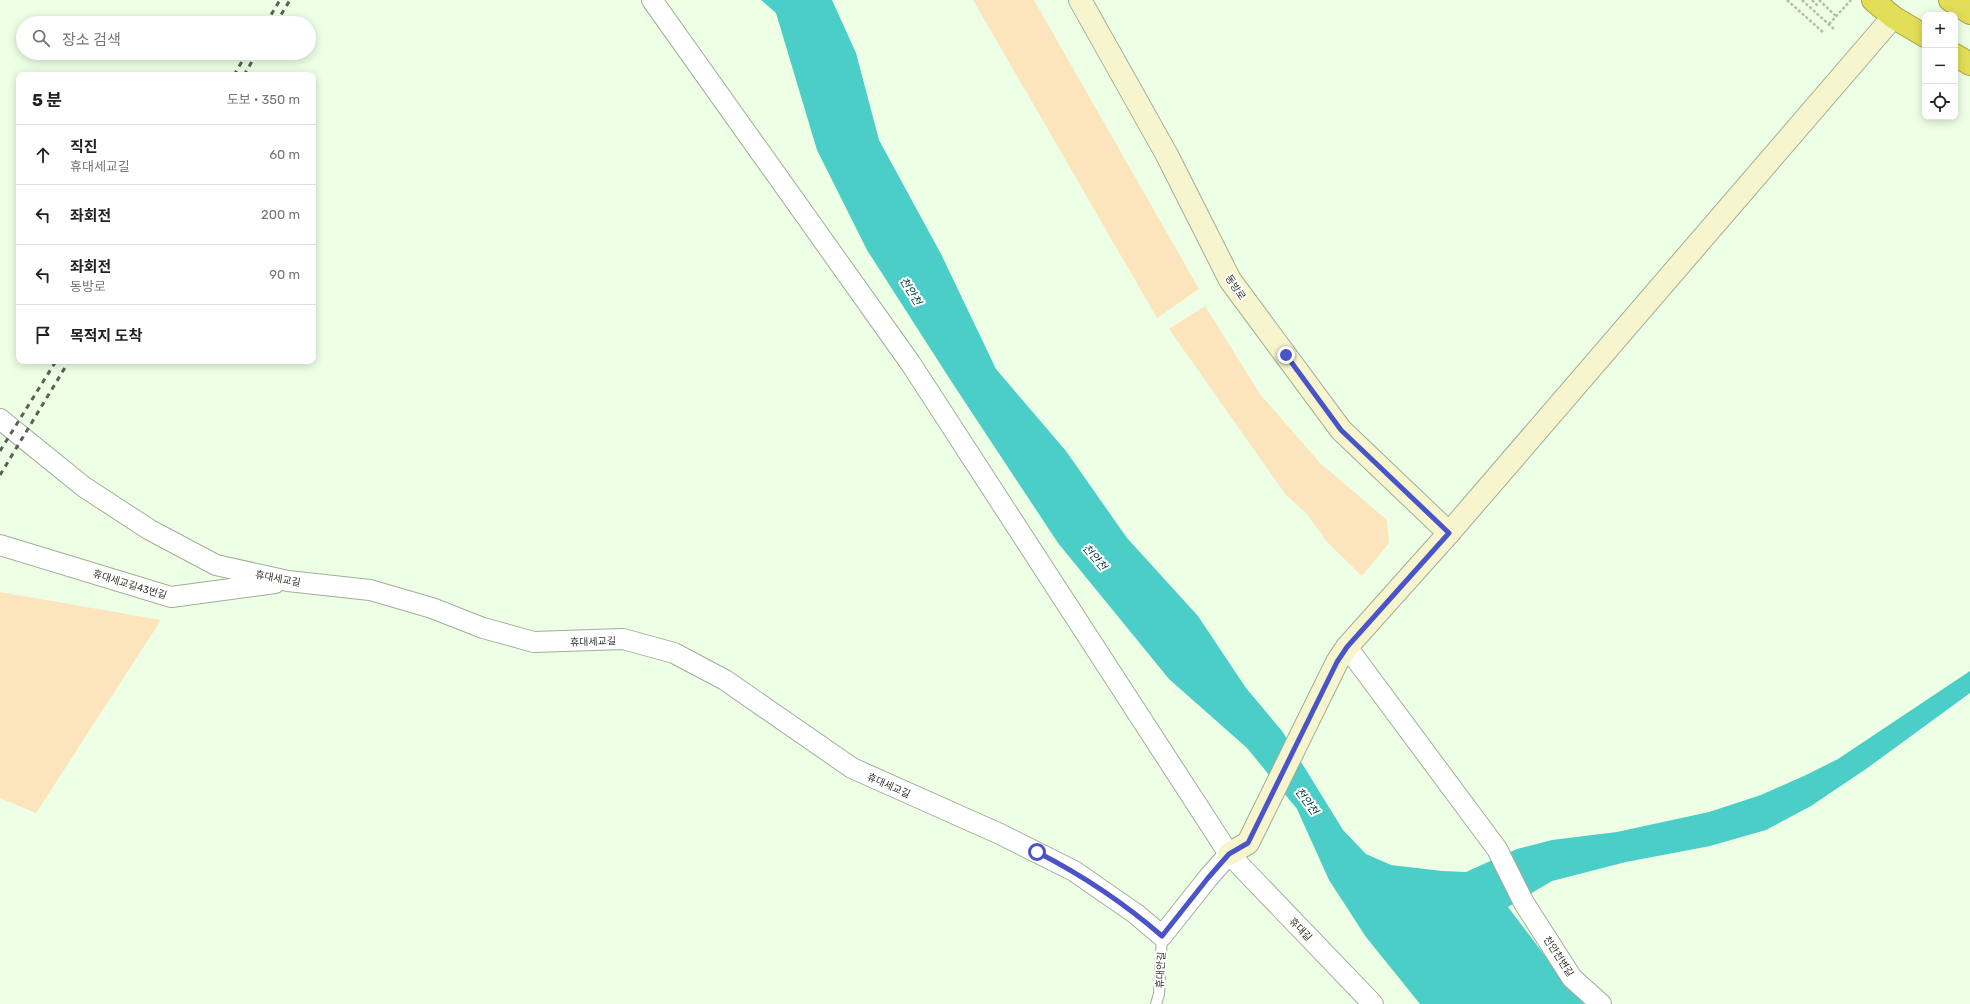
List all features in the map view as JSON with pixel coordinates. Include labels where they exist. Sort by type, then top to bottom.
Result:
[{"type":"highway","points":[[1873,0],[1894,17],[1922,34]]},
{"type":"highway","points":[[1950,0],[1970,13]]},
{"type":"highway","points":[[1958,57],[1970,64]]},
{"type":"street","name":"휴대길","points":[[652,0],[911,364],[1229,854],[1373,1004]]},
{"type":"street","name":"동방로","points":[[1080,0],[1167,155],[1230,280],[1341,430],[1449,533]]},
{"type":"street","points":[[1162,936],[1229,854],[1248,843],[1342,655],[1894,17]]},
{"type":"street","name":"휴대세교길","points":[[0,419],[84,487],[150,530],[216,565],[288,581],[370,590],[432,608],[483,628],[534,642],[623,639],[674,653],[726,680],[852,768],[1000,834],[1074,871],[1136,914],[1162,936]]},
{"type":"street","name":"휴대세교길43번길","points":[[0,544],[170,597],[288,581]]},
{"type":"street","name":"천안천변길","points":[[1342,655],[1497,849],[1524,902],[1572,978],[1601,1004]]},
{"type":"lane","name":"휴대안길","points":[[1156,1004],[1159,994],[1162,936]]},
{"type":"path","points":[[1787,0],[1824,33]]},
{"type":"path","points":[[1802,0],[1835,30]]},
{"type":"path","points":[[1812,0],[1819,7]]},
{"type":"path","points":[[1819,0],[1836,16]]},
{"type":"path","points":[[1829,24],[1851,0]]},
{"type":"shaded area","points":[[973,0],[1034,0],[1199,289],[1157,318]]},
{"type":"shaded area","points":[[1205,306],[1260,394],[1320,463],[1387,520],[1389,543],[1362,576],[1327,542],[1307,514],[1286,495],[1169,329]]},
{"type":"shaded area","points":[[0,592],[161,620],[36,813],[0,798]]},
{"type":"water","name":"천안천","points":[[761,0],[832,0],[856,53],[879,140],[941,254],[996,369],[1066,451],[1127,538],[1198,616],[1246,688],[1282,731],[1343,830],[1366,854],[1391,865],[1442,871],[1466,872],[1517,849],[1552,840],[1617,832],[1709,812],[1761,795],[1838,759],[1970,671],[1970,693],[1866,769],[1811,806],[1766,830],[1710,846],[1626,862],[1552,881],[1508,907],[1555,969],[1584,1004],[1420,1004],[1366,937],[1329,880],[1297,809],[1247,748],[1169,679],[1058,543],[953,384],[867,250],[817,150],[776,13]]},
{"type":"railway","points":[[270,16],[280,0]]},
{"type":"railway","points":[[280,16],[290,0]]},
{"type":"railway","points":[[236,72],[243,60]]},
{"type":"railway","points":[[246,72],[253,60]]},
{"type":"railway","points":[[0,451],[54,364]]},
{"type":"railway","points":[[0,475],[67,364]]},
{"type":"route","points":[[1037,852],[1074,871],[1136,914],[1162,936],[1229,854],[1248,843],[1337,662],[1347,647],[1449,533],[1341,430],[1286,355]]}]
